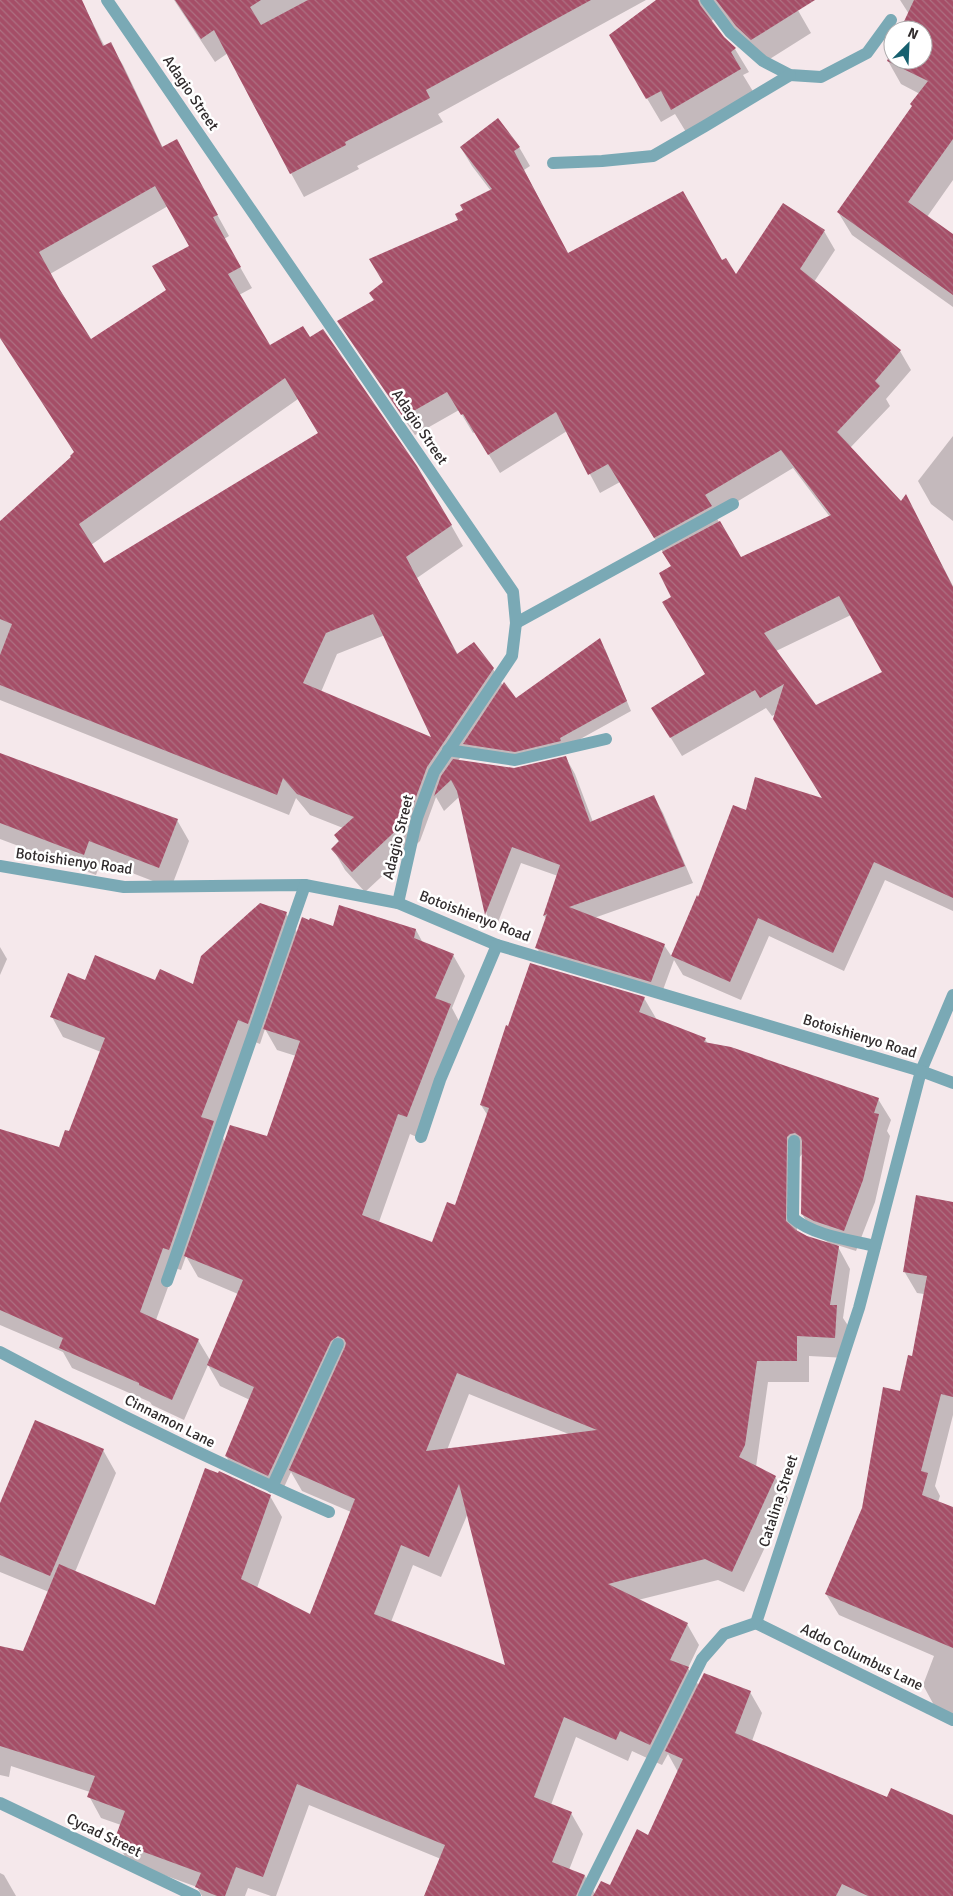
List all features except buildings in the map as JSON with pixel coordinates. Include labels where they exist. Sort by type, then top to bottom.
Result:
[{"type":"street","name":"Adagio Street","points":[[108,0],[513,592],[516,623],[512,656],[434,772],[417,818],[398,903]]},
{"type":"street","points":[[706,0],[730,32],[764,61],[790,75],[822,78],[867,53],[883,31]]},
{"type":"street","points":[[553,163],[653,156],[790,75]]},
{"type":"street","points":[[516,623],[733,504]]},
{"type":"street","points":[[448,750],[514,760],[606,739]]},
{"type":"street","name":"Botoishienyo Road","points":[[0,866],[124,887],[305,885],[398,903],[497,945],[921,1071],[953,1083]]},
{"type":"street","points":[[167,1281],[305,885]]},
{"type":"street","points":[[421,1138],[440,1080],[497,945]]},
{"type":"street","name":"Catalina Street","points":[[756,1623],[859,1308],[921,1071],[953,995]]},
{"type":"street","points":[[794,1141],[793,1218],[801,1226],[875,1246]]},
{"type":"street","points":[[272,1487],[338,1344]]},
{"type":"street","name":"Cinnamon Lane","points":[[0,1352],[211,1460],[329,1512]]},
{"type":"street","points":[[584,1896],[702,1659],[724,1634],[756,1623]]},
{"type":"street","name":"Addo Columbus Lane","points":[[756,1623],[953,1720]]},
{"type":"street","name":"Cycad Street","points":[[0,1803],[169,1891],[195,1896]]}]
